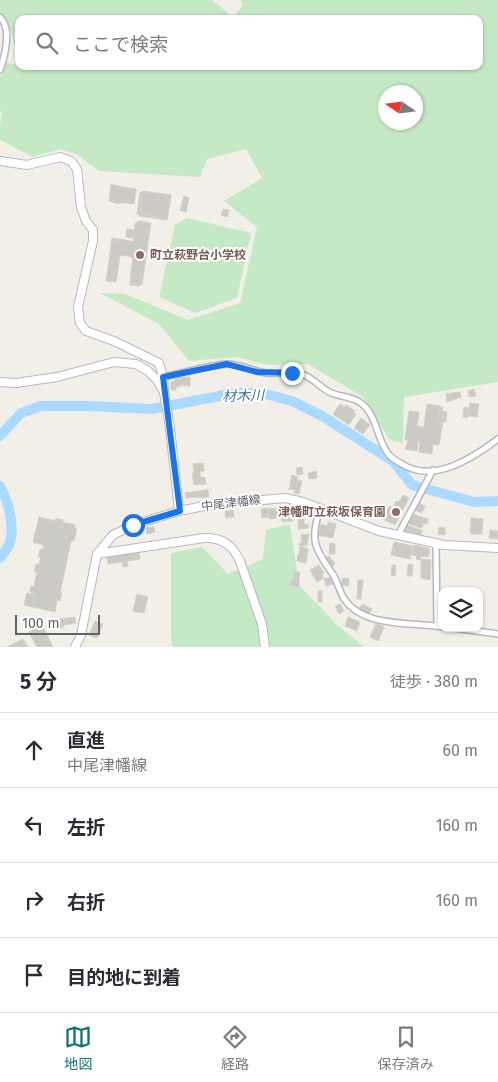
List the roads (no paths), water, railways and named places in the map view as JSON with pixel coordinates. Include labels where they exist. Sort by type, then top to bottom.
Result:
[{"type":"street","points":[[0,16],[4,23],[7,45],[0,70]]},
{"type":"street","points":[[0,161],[26,165],[60,157],[71,161],[77,169],[81,208],[86,221],[93,230],[93,240],[78,307],[80,323],[86,331],[114,341],[159,363],[163,377],[180,511]]},
{"type":"street","points":[[0,382],[16,383],[57,377],[114,362],[136,364],[148,371],[157,380],[164,392]]},
{"type":"street","points":[[163,377],[227,364],[257,372],[302,374],[311,378],[329,392],[360,402],[366,407],[385,450],[391,457],[408,468],[424,471],[454,465],[474,456],[498,438]]},
{"type":"street","points":[[398,535],[433,470]]},
{"type":"street","name":"中尾津幡線","points":[[75,647],[81,634],[97,554],[113,535],[133,525],[180,511],[209,505],[286,498],[303,502],[378,531],[436,544],[498,548]]},
{"type":"street","points":[[320,509],[315,524],[314,539],[323,560],[335,577],[345,602],[359,613],[370,617],[405,625],[438,626]]},
{"type":"street","points":[[97,554],[204,538],[221,540],[230,546],[240,561],[262,624],[265,647]]},
{"type":"street","points":[[436,544],[438,599]]},
{"type":"street","points":[[483,632],[498,634]]},
{"type":"waterway","name":"材木川","points":[[0,436],[21,413],[41,406],[152,409],[235,393],[262,393],[292,401],[322,416],[393,461],[412,485],[474,502],[498,501]]},
{"type":"waterway","name":"材木川","points":[[0,486],[6,499],[12,531],[9,545],[0,558]]},
{"type":"place","name":"町立萩野台小学校","points":[[140,255]]},
{"type":"place","name":"津幡町立萩坂保育園","points":[[396,512]]}]
